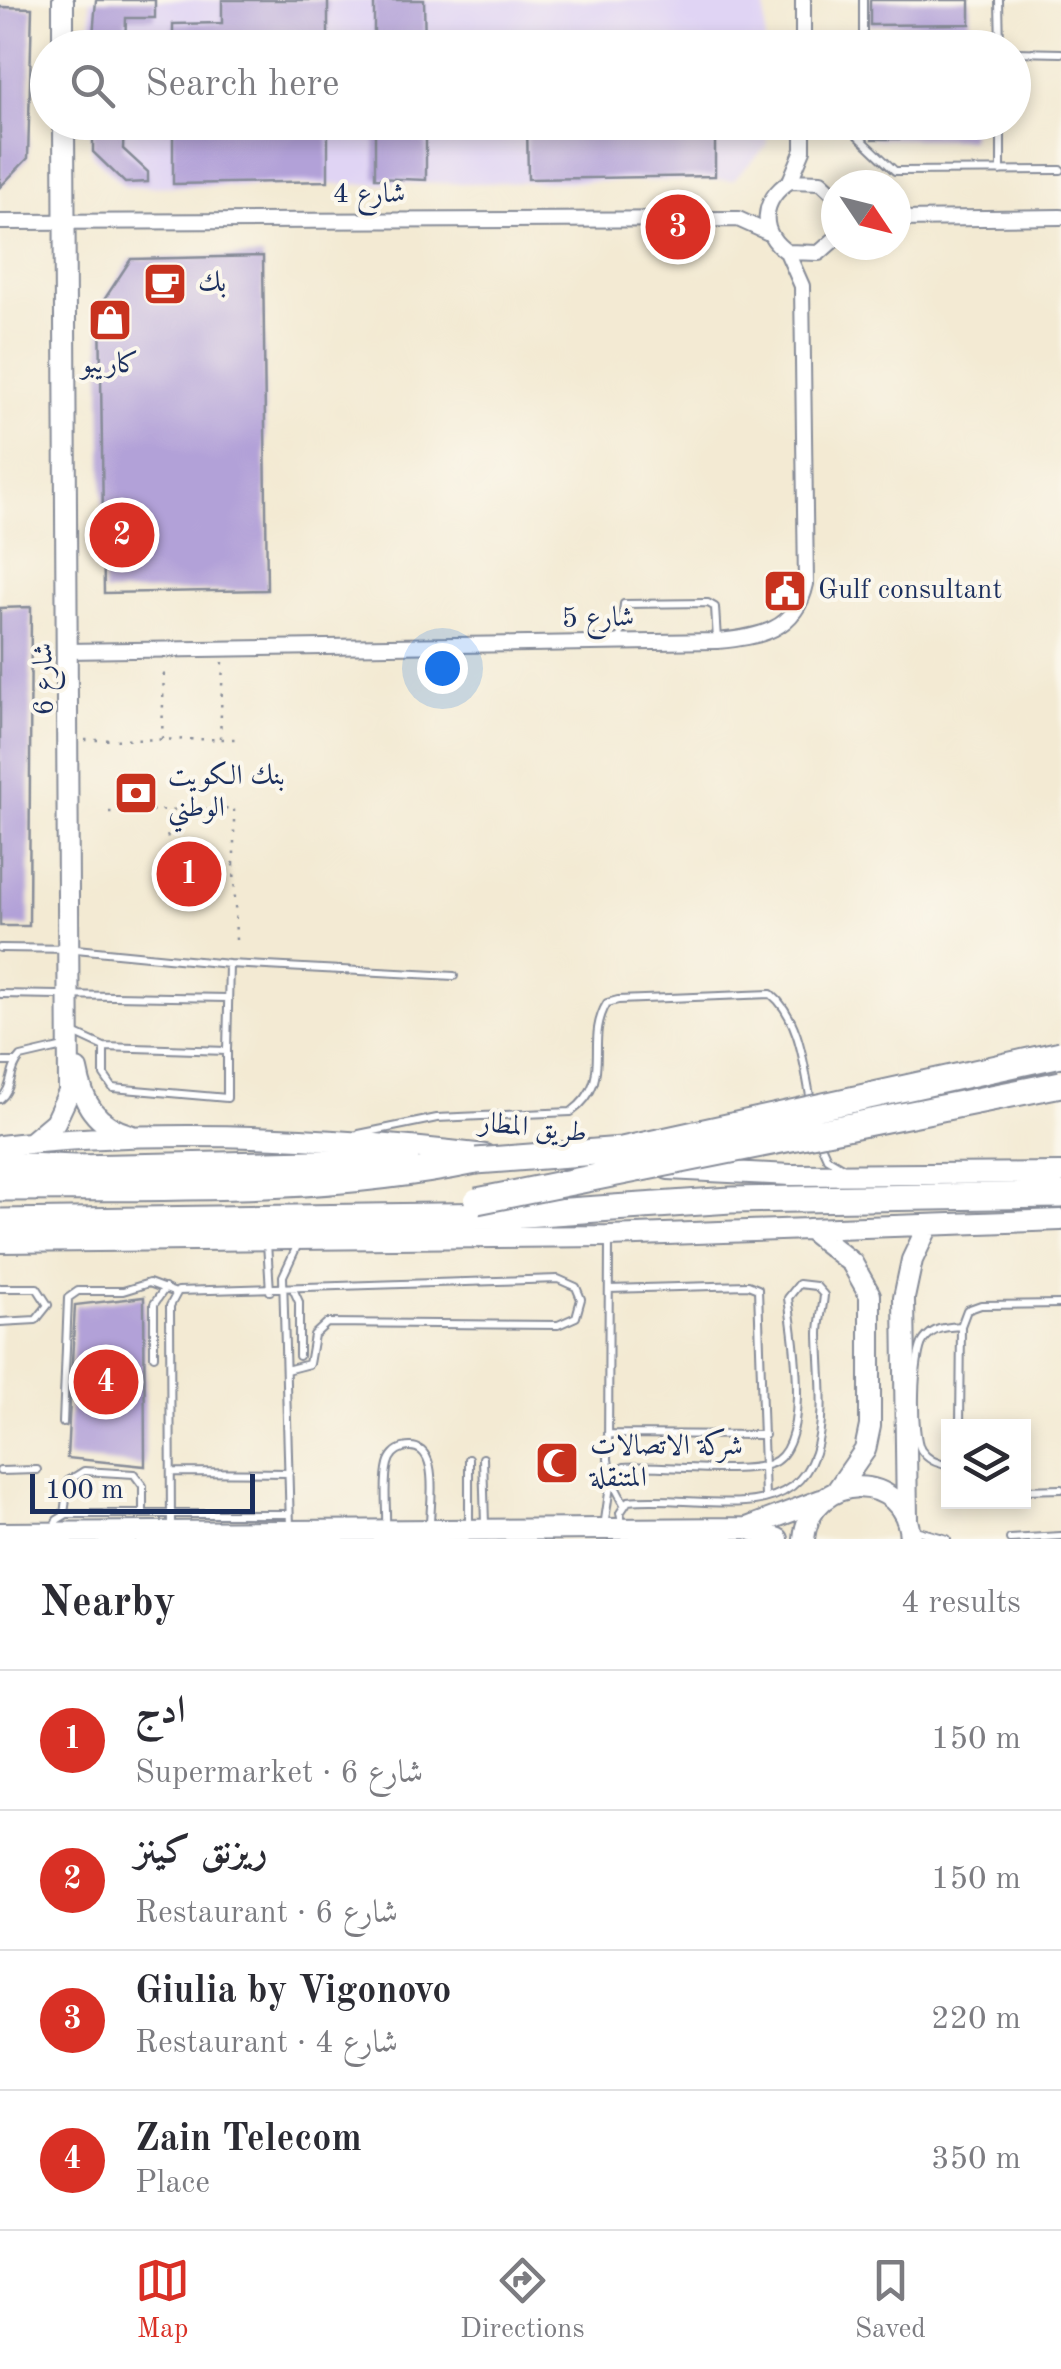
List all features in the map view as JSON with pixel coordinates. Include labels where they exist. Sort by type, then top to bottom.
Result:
[{"type":"highway","points":[[0,1165],[476,1161],[622,1150],[1061,1054]]},
{"type":"highway","points":[[340,1218],[477,1201],[1061,1084]]},
{"type":"highway","name":"طريق المطار","points":[[0,1188],[336,1182],[404,1176],[476,1161]]},
{"type":"highway","points":[[0,1222],[508,1216],[730,1200],[1061,1195]]},
{"type":"street","points":[[62,0],[63,30]]},
{"type":"street","points":[[802,0],[803,30]]},
{"type":"street","name":"شارع 6","points":[[64,140],[68,220],[72,948]]},
{"type":"street","points":[[738,219],[769,201],[790,181],[803,150],[803,140]]},
{"type":"street","points":[[803,150],[821,180]]},
{"type":"street","points":[[790,181],[821,182]]},
{"type":"street","points":[[769,201],[769,233],[788,252],[803,256],[819,252]]},
{"type":"street","points":[[911,219],[1061,216]]},
{"type":"street","name":"شارع 4","points":[[0,222],[738,219],[769,233]]},
{"type":"street","name":"شارع 5","points":[[69,651],[223,652],[717,641],[764,635],[780,628],[804,596],[802,286],[788,252]]},
{"type":"street","name":"شارع 5","points":[[802,286],[819,252]]},
{"type":"street","name":"شارع 6","points":[[69,651],[73,740],[72,993],[81,1093],[94,1116],[124,1134],[146,1138]]},
{"type":"street","name":"شارع 6","points":[[30,1143],[48,1130],[66,1104],[74,1042]]},
{"type":"street","name":"طريق المطار","points":[[0,1146],[146,1138],[341,1138],[568,1165],[859,1176],[1061,1173]]},
{"type":"street","points":[[0,1242],[609,1236],[1061,1220]]},
{"type":"street","points":[[909,1529],[911,1396],[904,1316],[912,1260],[928,1226]]},
{"type":"street","points":[[804,1539],[811,1512],[865,1450],[870,1426],[870,1296],[858,1270],[808,1229]]},
{"type":"street","points":[[870,1317],[876,1303],[887,1300],[897,1304],[904,1316]]},
{"type":"street","points":[[0,1533],[58,1524],[171,1522],[656,1534],[747,1528],[852,1485],[879,1489],[901,1507],[909,1529]]},
{"type":"street","points":[[747,1528],[778,1539]]},
{"type":"lane","points":[[863,0],[863,30]]},
{"type":"lane","points":[[999,0],[1000,30]]},
{"type":"lane","points":[[1031,53],[1061,54]]},
{"type":"lane","points":[[863,140],[894,171],[1061,170]]},
{"type":"lane","points":[[1000,140],[1001,171]]},
{"type":"lane","points":[[620,643],[620,612],[627,604],[711,604],[716,610],[717,641]]},
{"type":"lane","points":[[0,948],[72,948],[229,964],[454,976]]},
{"type":"lane","points":[[104,1047],[104,1075],[113,1088],[227,1098],[229,964]]},
{"type":"lane","points":[[0,994],[228,998]]},
{"type":"lane","points":[[341,1138],[437,1118],[572,1112],[588,1100],[596,1082],[598,1026],[607,1003],[771,994],[784,1005],[798,1041],[821,1150],[859,1176]]},
{"type":"lane","points":[[0,1062],[16,1062],[28,1054],[74,1042],[104,1047],[227,1051]]},
{"type":"lane","points":[[0,1099],[10,1088],[16,1062]]},
{"type":"lane","points":[[0,1078],[11,1077]]},
{"type":"lane","points":[[609,1236],[608,1434],[611,1479],[624,1531]]},
{"type":"lane","points":[[266,1240],[272,1260],[270,1291]]},
{"type":"lane","points":[[289,1523],[284,1268],[302,1240]]},
{"type":"lane","points":[[143,1513],[143,1486],[134,1474],[84,1470],[68,1481],[58,1524],[143,1513],[171,1522],[170,1306],[176,1293],[185,1289],[294,1291],[327,1283],[558,1279],[576,1287],[581,1305],[571,1321],[558,1325],[326,1323],[314,1335],[309,1364],[286,1370]]},
{"type":"lane","points":[[63,1423],[68,1298],[78,1291],[123,1291],[150,1283],[176,1293]]},
{"type":"lane","points":[[611,1479],[616,1471],[629,1466],[764,1465],[783,1456],[794,1439],[795,1329],[788,1298],[794,1288],[811,1283],[824,1295],[819,1330],[821,1440],[801,1476],[765,1498],[624,1504]]},
{"type":"lane","points":[[609,1288],[748,1285],[758,1289],[765,1498]]},
{"type":"lane","points":[[0,1288],[37,1288],[48,1304],[36,1320],[0,1322]]},
{"type":"lane","points":[[154,1356],[154,1304],[164,1288]]},
{"type":"lane","points":[[294,1291],[299,1302],[299,1356]]},
{"type":"lane","points":[[960,1419],[961,1326],[967,1310],[981,1305],[1061,1304]]},
{"type":"lane","points":[[941,1463],[928,1458],[918,1445],[911,1396],[917,1355],[924,1340],[942,1327],[961,1326]]},
{"type":"lane","points":[[608,1434],[765,1435]]},
{"type":"lane","points":[[386,1530],[387,1466],[394,1453],[407,1447],[420,1450],[430,1461],[430,1530]]},
{"type":"lane","points":[[478,1530],[484,1458]]},
{"type":"lane","points":[[468,1459],[478,1530]]},
{"type":"lane","points":[[0,1471],[37,1470]]},
{"type":"lane","points":[[172,1472],[289,1473]]},
{"type":"lane","points":[[611,1479],[624,1504],[620,1518],[624,1531]]},
{"type":"lane","points":[[1031,1490],[1061,1489]]},
{"type":"lane","points":[[909,1529],[947,1539]]},
{"type":"lane","points":[[1010,1539],[1061,1536]]},
{"type":"path","points":[[162,740],[164,651]]},
{"type":"path","points":[[220,740],[223,652]]},
{"type":"path","points":[[73,740],[240,739]]},
{"type":"path","points":[[110,812],[234,808],[236,941]]},
{"type":"path","points":[[168,810],[168,864],[234,863]]},
{"type":"shaded area","points":[[90,0],[765,0],[765,30],[91,30]]},
{"type":"shaded area","points":[[91,140],[767,140],[767,146],[733,180],[125,187],[91,154]]},
{"type":"building","points":[[96,0],[155,0],[155,18],[126,18],[126,30],[94,30]]},
{"type":"building","points":[[222,0],[328,0],[328,30],[173,30],[173,24],[222,23]]},
{"type":"building","points":[[374,0],[424,0],[425,30],[374,30]]},
{"type":"building","points":[[870,0],[970,0],[970,24],[870,25]]},
{"type":"building","points":[[0,7],[32,8],[28,158],[0,187]]},
{"type":"building","points":[[93,140],[123,140],[123,149],[148,172],[148,182],[125,183],[93,152]]},
{"type":"building","points":[[173,140],[328,140],[328,181],[173,184]]},
{"type":"building","points":[[375,140],[426,140],[426,180],[375,178]]},
{"type":"building","points":[[527,140],[715,140],[715,176],[528,179]]},
{"type":"building","points":[[263,256],[267,590],[104,593],[100,306],[131,259]]},
{"type":"building","points":[[31,607],[29,926],[0,926],[0,608]]},
{"type":"building","points":[[144,1297],[145,1466],[67,1458],[75,1305]]},
{"type":"place","name":"Giulia by Vigonovo","points":[[678,227]]},
{"type":"place","name":"بك","points":[[165,284]]},
{"type":"place","name":"كاريبو","points":[[110,320]]},
{"type":"place","name":"ريزنق كينز","points":[[122,535]]},
{"type":"place","name":"Gulf consultant","points":[[785,591]]},
{"type":"place","name":"بنك الكويت الوطني","points":[[136,793]]},
{"type":"place","name":"ادج","points":[[189,874]]},
{"type":"place","name":"Zain Telecom","points":[[106,1382]]},
{"type":"place","name":"شركة الاتصالات المتنقلة","points":[[557,1463]]}]
